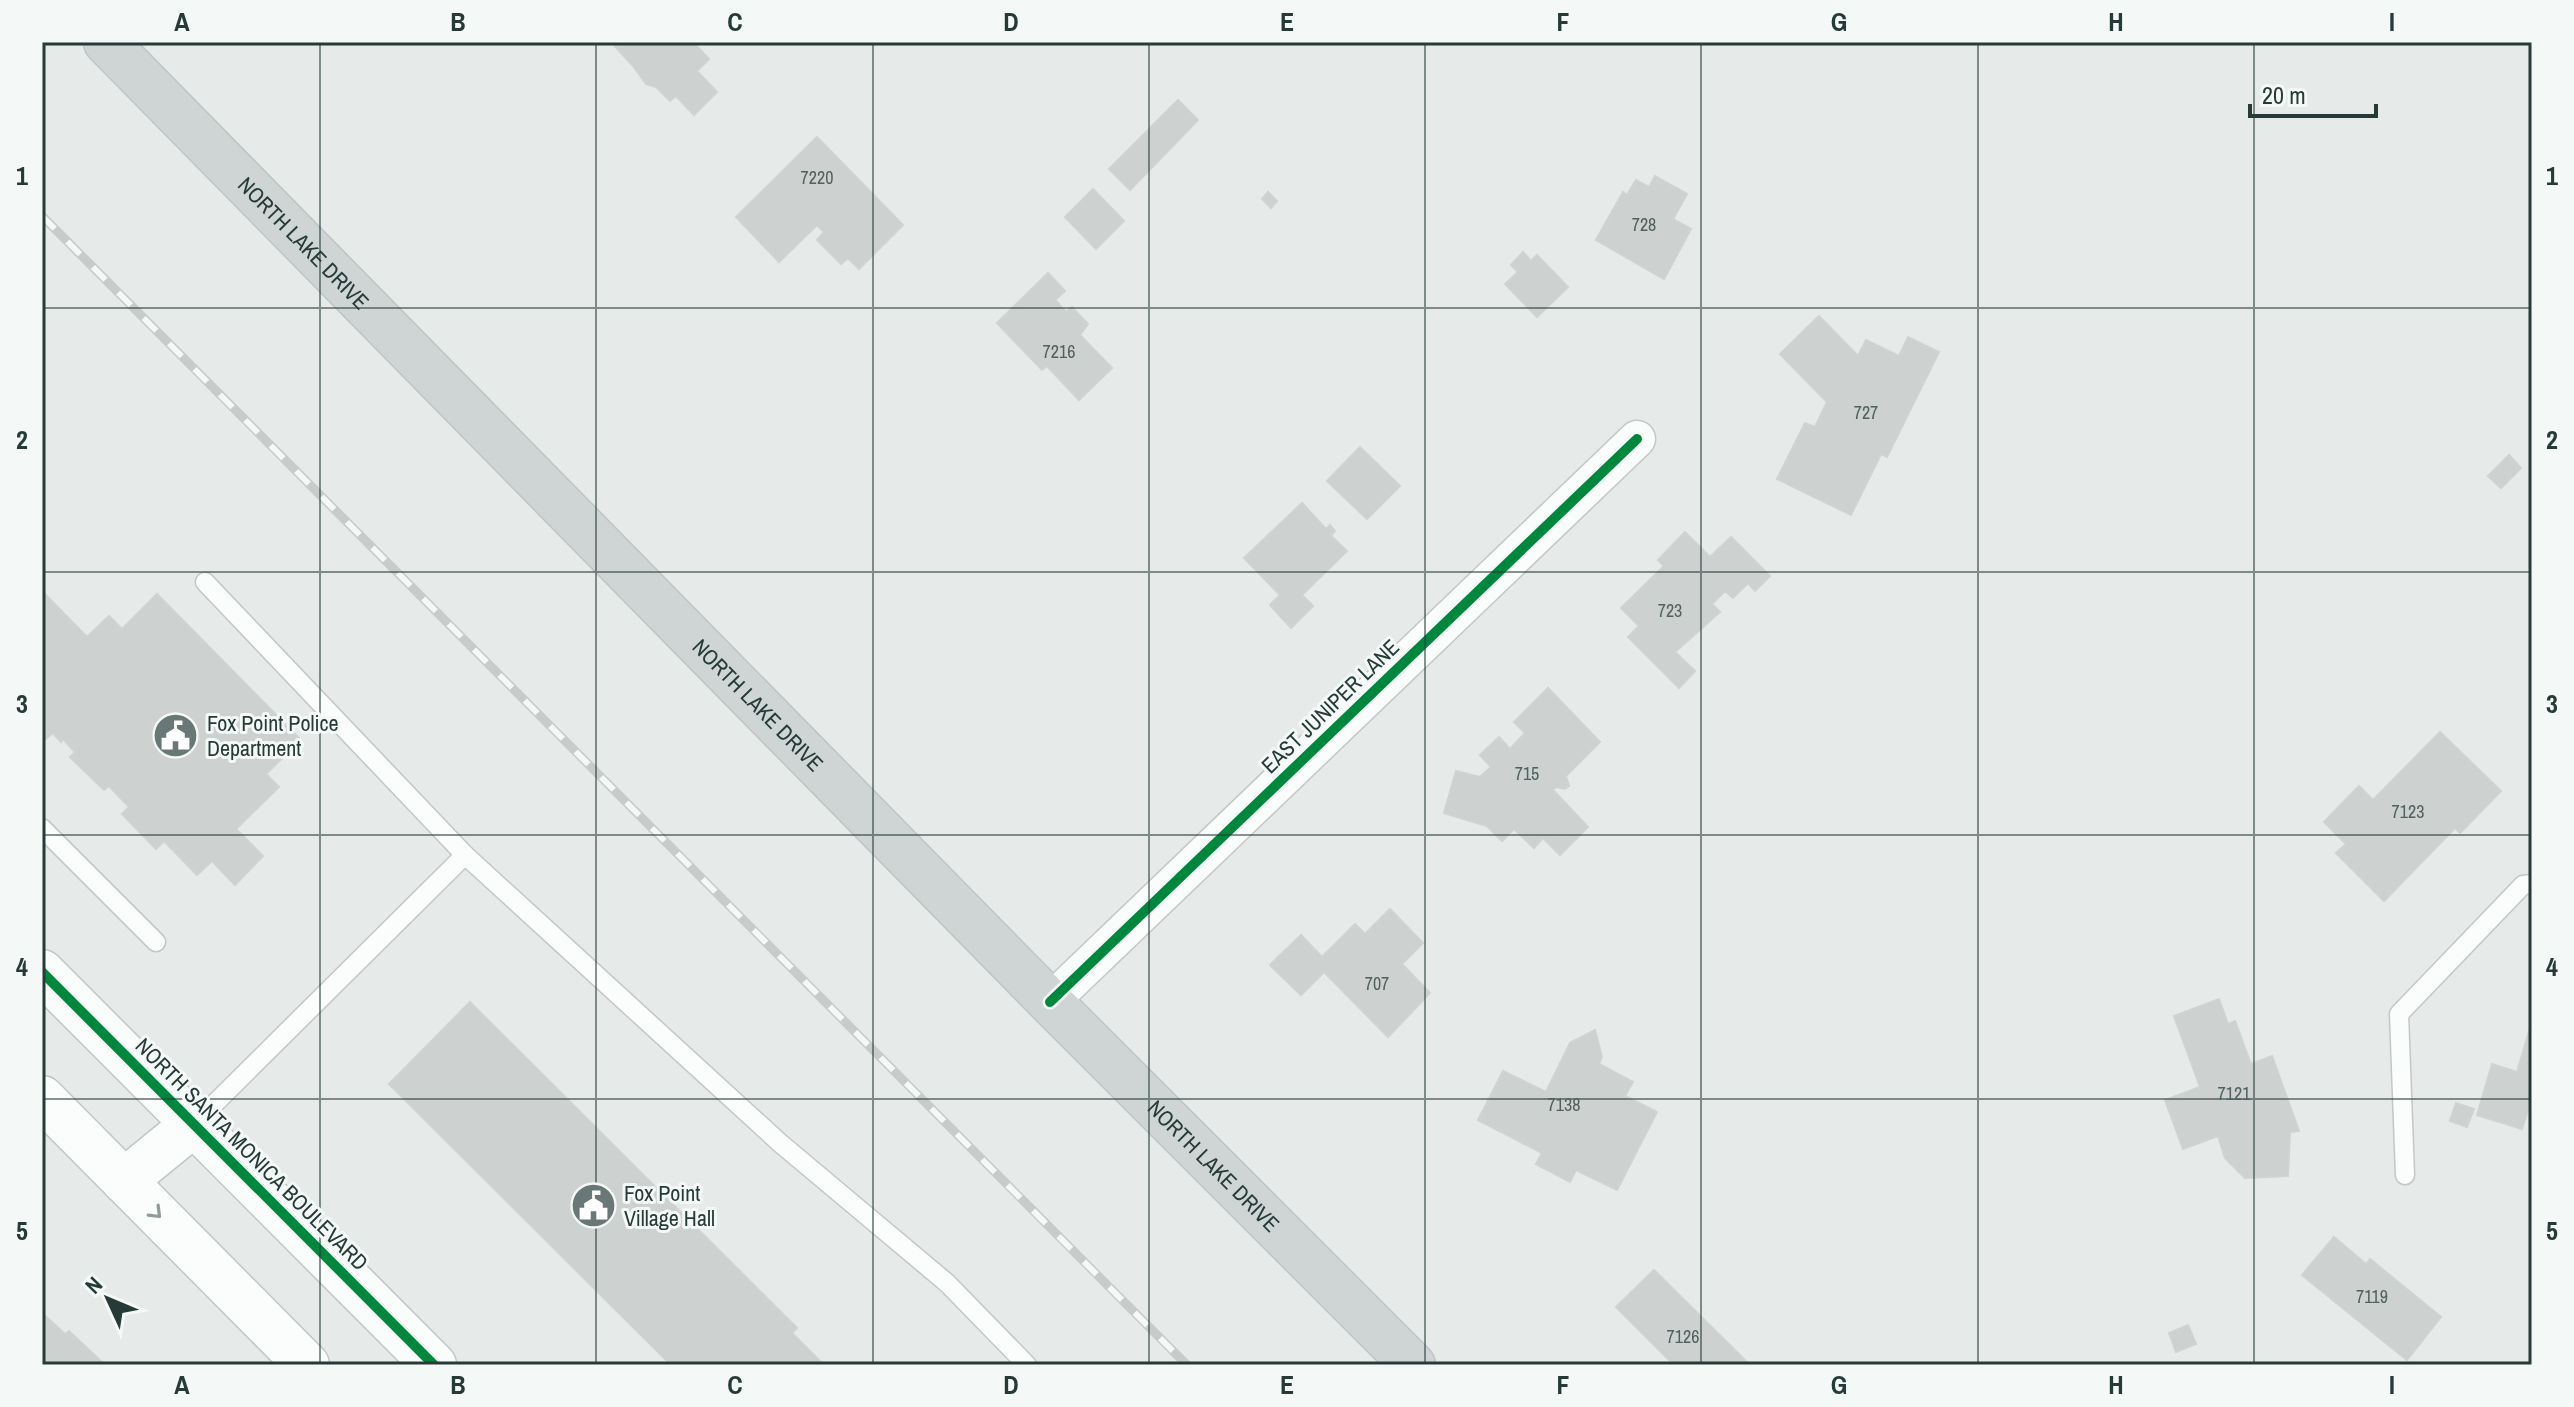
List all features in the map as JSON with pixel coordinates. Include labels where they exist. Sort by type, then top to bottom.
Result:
[{"type":"main road","name":"NORTH LAKE DRIVE","points":[[106,42],[1050,1002],[1413,1365]]},
{"type":"street","name":"EAST JUNIPER LANE","points":[[1050,1002],[1637,439]]},
{"type":"street","name":"NORTH SANTA MONICA BOULEVARD","points":[[51,998],[194,1124],[434,1365]]},
{"type":"street","points":[[42,1098],[307,1365]]},
{"type":"street","points":[[124,1181],[194,1124]]},
{"type":"lane","points":[[205,582],[465,855],[780,1143],[947,1283],[1027,1365]]},
{"type":"lane","points":[[42,828],[156,942]]},
{"type":"lane","points":[[194,1124],[465,855]]},
{"type":"lane","points":[[2405,1175],[2399,1014],[2523,885],[2532,884]]},
{"type":"building","points":[[611,42],[693,42],[709,59],[697,71],[717,92],[694,115],[676,96],[670,101],[656,87],[646,84]]},
{"type":"building","points":[[1178,100],[1198,120],[1130,190],[1109,169]]},
{"type":"building","points":[[817,137],[903,225],[859,269],[848,258],[841,264],[817,240],[824,232],[817,225],[779,262],[736,217]]},
{"type":"building","points":[[1655,176],[1687,194],[1673,219],[1691,229],[1664,279],[1596,240],[1623,192],[1627,195],[1636,180],[1649,187]]},
{"type":"building","points":[[1093,189],[1124,221],[1096,249],[1065,217]]},
{"type":"building","points":[[1268,192],[1277,201],[1271,208],[1262,199]]},
{"type":"building","points":[[1523,252],[1531,261],[1537,255],[1568,287],[1537,317],[1505,284],[1518,272],[1511,265]]},
{"type":"building","points":[[1048,273],[1065,291],[1055,300],[1066,312],[1072,307],[1088,324],[1080,335],[1112,368],[1079,400],[1047,366],[1042,370],[997,323]]},
{"type":"building","points":[[1819,316],[1858,356],[1866,340],[1899,356],[1908,337],[1939,352],[1887,457],[1881,454],[1851,515],[1777,479],[1805,423],[1815,427],[1827,402],[1780,354]]},
{"type":"building","points":[[1360,447],[1400,486],[1367,519],[1327,481]]},
{"type":"building","points":[[2509,455],[2521,468],[2501,488],[2488,476]]},
{"type":"building","points":[[1302,503],[1326,529],[1330,525],[1335,531],[1331,536],[1347,551],[1302,595],[1313,606],[1291,628],[1270,605],[1280,595],[1244,558]]},
{"type":"building","points":[[1685,532],[1710,557],[1731,537],[1770,576],[1755,591],[1748,583],[1733,598],[1725,591],[1712,604],[1720,612],[1675,652],[1695,671],[1679,688],[1628,637],[1639,626],[1621,608],[1664,566],[1658,560]]},
{"type":"building","name":"Fox Point Police Department","points":[[42,591],[87,637],[109,616],[122,629],[157,594],[301,740],[266,774],[279,787],[236,829],[263,856],[235,885],[212,861],[197,875],[164,841],[156,849],[122,814],[129,807],[109,786],[104,790],[70,757],[75,752],[63,739],[61,742],[53,733],[42,742]]},
{"type":"building","points":[[1548,688],[1600,742],[1566,776],[1569,786],[1553,790],[1588,827],[1560,855],[1543,838],[1534,848],[1514,829],[1502,841],[1487,826],[1444,813],[1456,771],[1480,777],[1491,767],[1480,755],[1499,737],[1510,749],[1525,733],[1514,722]]},
{"type":"building","points":[[2440,732],[2501,791],[2460,833],[2455,828],[2384,901],[2336,853],[2346,844],[2324,822],[2359,786],[2373,800]]},
{"type":"building","points":[[1390,909],[1423,943],[1402,964],[1430,993],[1388,1037],[1324,972],[1301,995],[1270,965],[1301,935],[1322,957],[1355,924],[1365,934]]},
{"type":"building","points":[[2219,999],[2228,1024],[2235,1021],[2251,1064],[2272,1056],[2299,1131],[2290,1132],[2288,1176],[2245,1178],[2225,1158],[2218,1136],[2183,1149],[2165,1100],[2200,1087],[2174,1016]]},
{"type":"building","name":"Fox Point Village Hall","points":[[470,1002],[797,1328],[792,1333],[824,1365],[671,1365],[389,1084]]},
{"type":"building","points":[[2532,1021],[2532,1097],[2522,1129],[2477,1115],[2492,1064],[2517,1072]]},
{"type":"building","points":[[1595,1030],[1602,1057],[1599,1064],[1633,1082],[1625,1096],[1657,1112],[1617,1190],[1576,1170],[1570,1182],[1536,1164],[1542,1153],[1478,1120],[1503,1071],[1546,1092],[1570,1043]]},
{"type":"building","points":[[2456,1103],[2474,1109],[2467,1127],[2450,1121]]},
{"type":"building","points":[[2334,1237],[2366,1264],[2370,1259],[2441,1317],[2407,1360],[2302,1275]]},
{"type":"building","points":[[1654,1270],[1750,1365],[1674,1365],[1616,1307]]},
{"type":"building","points":[[42,1313],[65,1334],[69,1331],[105,1365],[42,1365]]},
{"type":"building","points":[[2188,1325],[2196,1344],[2176,1352],[2169,1333]]},
{"type":"railway","points":[[42,216],[1187,1365]]},
{"type":"cycle path","points":[[1050,1002],[1637,439]]},
{"type":"cycle path","points":[[42,972],[434,1365]]},
{"type":"place","name":"Fox Point Police Department","points":[[176,736]]},
{"type":"place","name":"Fox Point Village Hall","points":[[593,1206]]}]
